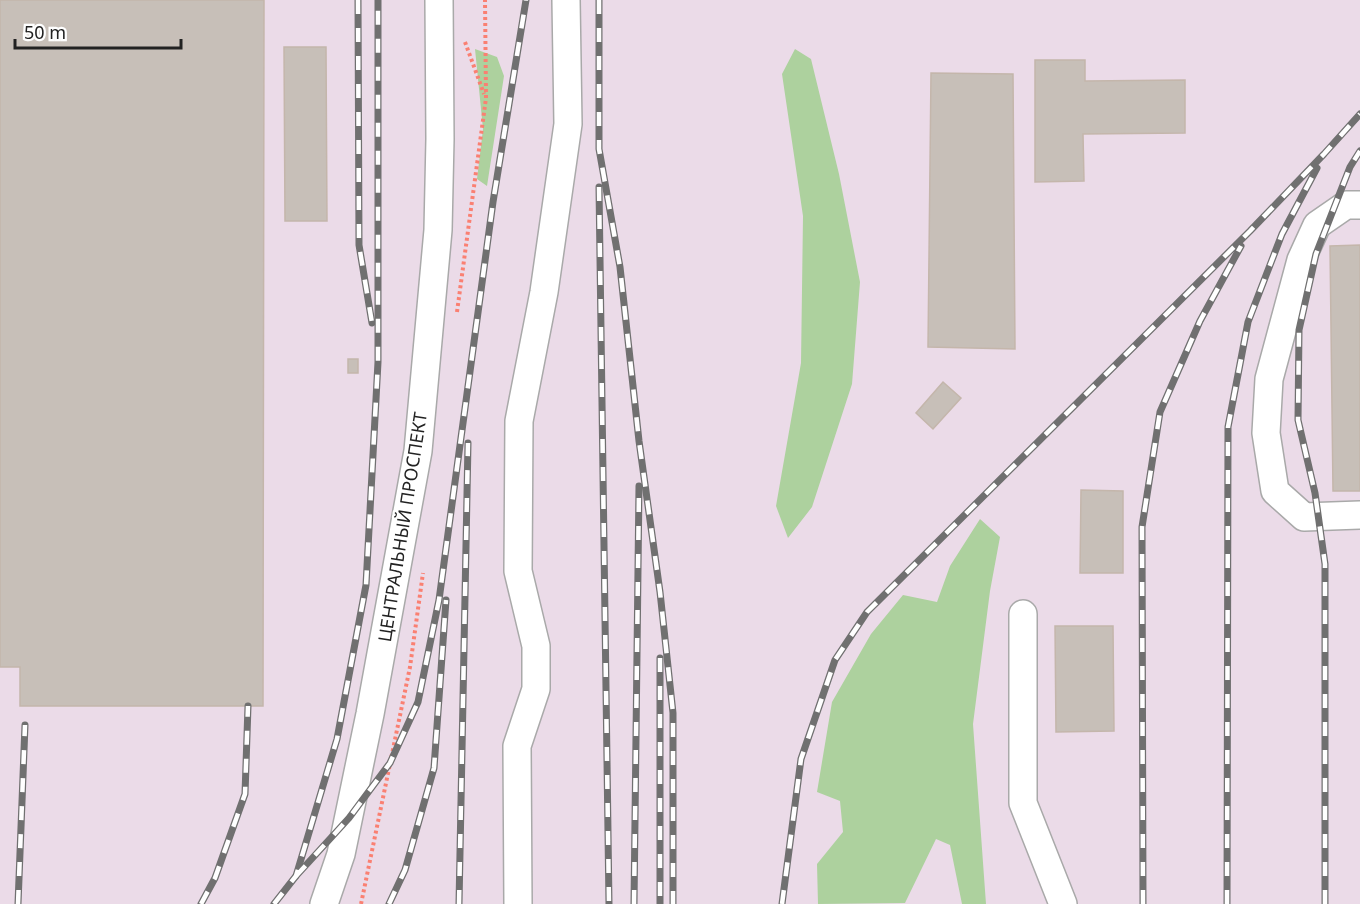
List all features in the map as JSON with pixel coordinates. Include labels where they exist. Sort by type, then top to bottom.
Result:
[{"type":"street","name":"ЦЕНТРАЛЬНЫЙ ПРОСПЕКТ","points":[[324,904],[342,854],[418,451],[438,230],[439,0]]},
{"type":"street","points":[[518,904],[517,746],[536,690],[536,646],[518,571],[519,420],[544,292],[568,124],[566,0]]},
{"type":"street","points":[[1360,205],[1346,205],[1317,225],[1301,260],[1269,379],[1266,433],[1275,491],[1304,517],[1360,515]]},
{"type":"street","points":[[1023,614],[1023,803],[1063,904]]},
{"type":"path","points":[[464,38],[486,98],[485,0]]},
{"type":"shaded area","points":[[0,0],[1360,0],[1360,904],[0,904]]},
{"type":"green space","points":[[475,49],[497,57],[504,76],[487,186],[477,179],[483,129]]},
{"type":"green space","points":[[795,49],[811,59],[839,174],[860,282],[852,384],[812,507],[788,538],[776,506],[801,363],[803,216],[782,74]]},
{"type":"green space","points":[[980,519],[1000,537],[990,591],[973,724],[986,904],[962,904],[950,845],[936,839],[905,903],[818,904],[817,864],[843,832],[840,801],[817,792],[832,702],[871,634],[903,595],[937,602],[950,566]]},
{"type":"building","points":[[0,0],[264,0],[263,706],[20,706],[20,667],[0,667]]},
{"type":"building","points":[[284,47],[326,47],[327,221],[285,221]]},
{"type":"building","points":[[1035,60],[1085,60],[1085,81],[1185,80],[1185,133],[1083,134],[1084,181],[1035,182]]},
{"type":"building","points":[[931,73],[1013,74],[1015,349],[928,347]]},
{"type":"building","points":[[1360,245],[1360,491],[1333,491],[1330,246]]},
{"type":"building","points":[[348,359],[358,359],[358,373],[348,373]]},
{"type":"building","points":[[943,382],[961,398],[933,429],[916,413]]},
{"type":"building","points":[[1081,490],[1123,491],[1123,573],[1080,573]]},
{"type":"building","points":[[1055,626],[1113,626],[1114,731],[1056,732]]},
{"type":"railway","points":[[358,0],[359,245],[372,323]]},
{"type":"railway","points":[[274,904],[296,876],[337,739],[366,585],[378,362],[378,0]]},
{"type":"railway","points":[[296,876],[349,818],[390,763],[418,702],[439,600],[493,202],[526,0]]},
{"type":"railway","points":[[599,0],[599,149],[620,267],[673,713],[673,904]]},
{"type":"railway","points":[[782,904],[801,759],[835,660],[867,612],[1250,231],[1360,114]]},
{"type":"railway","points":[[1325,904],[1325,564],[1315,493],[1298,420],[1299,330],[1316,254],[1350,167],[1360,151]]},
{"type":"railway","points":[[1227,904],[1228,427],[1248,322],[1282,234],[1317,168]]},
{"type":"railway","points":[[599,187],[609,904]]},
{"type":"railway","points":[[1143,904],[1142,527],[1160,412],[1200,321],[1241,246]]},
{"type":"railway","points":[[459,904],[468,443]]},
{"type":"railway","points":[[634,904],[639,486]]},
{"type":"railway","points":[[389,904],[405,870],[434,768],[446,600]]},
{"type":"railway","points":[[660,658],[660,904]]},
{"type":"railway","points":[[201,904],[215,878],[245,794],[248,706]]},
{"type":"railway","points":[[18,904],[25,725]]}]
